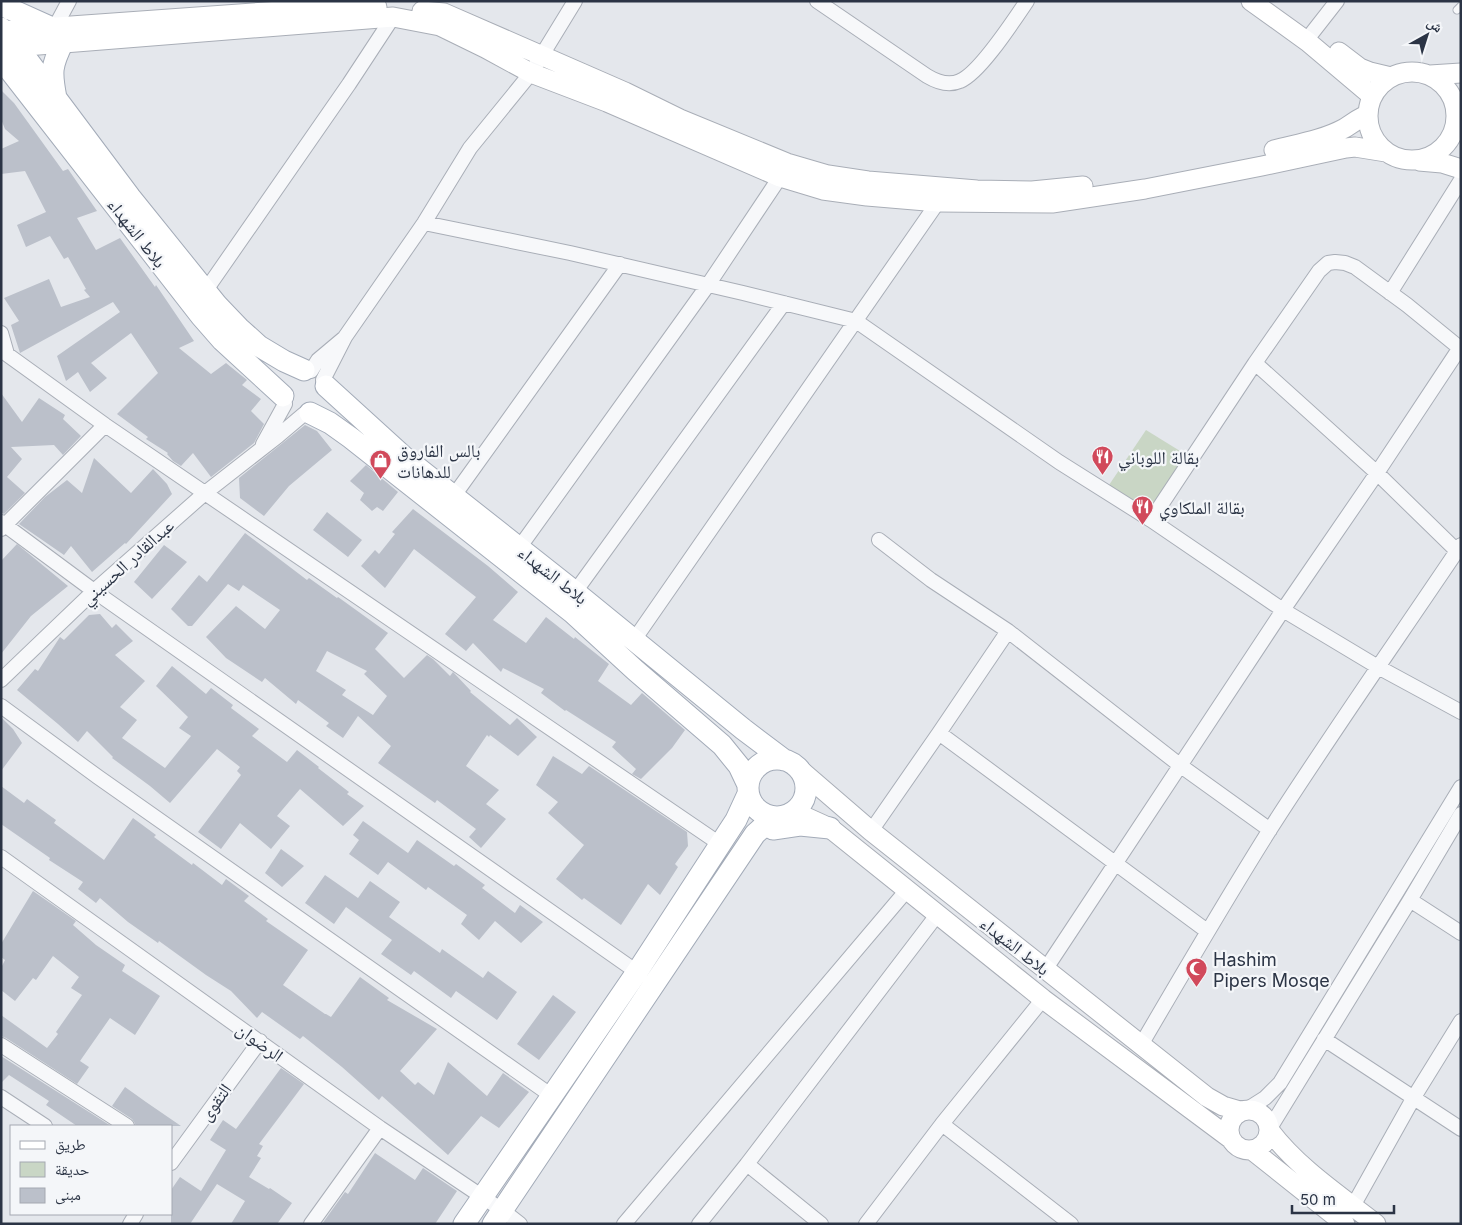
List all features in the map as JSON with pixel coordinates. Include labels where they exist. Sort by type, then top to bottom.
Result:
[{"type":"main road","points":[[1251,1],[1308,42],[1370,105]]},
{"type":"main road","points":[[1270,1],[1360,68],[1391,77]]},
{"type":"main road","points":[[1,5],[56,32],[393,17],[440,26],[530,73],[607,102],[780,177],[840,193],[938,202],[1052,202],[1145,189],[1346,148],[1355,147],[1386,152]]},
{"type":"main road","points":[[4,40],[56,32],[284,6],[394,8],[444,13],[625,92],[680,119],[788,163],[828,175],[868,181],[957,188],[1032,191],[1096,185],[1199,168],[1309,142],[1345,128],[1370,105]]},
{"type":"main road","points":[[1,74],[50,106],[56,32]]},
{"type":"main road","name":"بلاط الشهداء","points":[[4,40],[201,316],[222,340],[296,407],[330,423],[351,438],[573,613],[635,670],[722,745],[744,776],[748,789]]},
{"type":"main road","points":[[1418,160],[1430,157],[1440,151],[1448,143],[1458,125],[1454,101],[1449,90],[1430,75],[1410,71],[1391,77],[1378,87],[1370,105],[1368,125],[1372,135],[1386,152],[1396,158],[1442,163],[1461,169]]},
{"type":"main road","points":[[1430,75],[1461,73]]},
{"type":"main road","name":"بلاط الشهداء","points":[[50,106],[130,197],[217,305],[259,346],[284,362],[316,377],[404,457],[453,497],[575,592],[756,740],[791,764],[871,831],[1207,1097],[1223,1106],[1244,1111]]},
{"type":"main road","points":[[296,371],[316,377],[326,393],[325,400],[317,410],[296,407],[282,389],[285,381],[296,371]]},
{"type":"main road","points":[[733,758],[749,750],[756,740]]},
{"type":"main road","points":[[464,1224],[637,972],[736,820],[754,770],[767,760],[776,759],[791,764],[803,775],[806,783],[804,799],[794,812],[780,816],[766,816],[754,807],[748,789]]},
{"type":"main road","points":[[497,1217],[756,834],[780,816]]},
{"type":"main road","name":"بلاط الشهداء","points":[[780,816],[808,818],[830,828],[1043,999],[1231,1139]]},
{"type":"main road","points":[[736,820],[746,822],[756,834]]},
{"type":"main road","points":[[756,834],[786,826],[830,828]]},
{"type":"main road","points":[[1252,1110],[1262,1114],[1269,1123],[1270,1130],[1266,1141],[1258,1149],[1246,1150],[1240,1148],[1231,1139],[1229,1126],[1235,1115],[1244,1111],[1252,1110]]},
{"type":"main road","points":[[1270,1130],[1299,1163],[1376,1224]]},
{"type":"main road","points":[[1252,1150],[1345,1224]]},
{"type":"street","points":[[56,32],[69,1]]},
{"type":"street","points":[[316,377],[346,337],[424,222],[470,148],[530,73],[575,1]]},
{"type":"street","points":[[817,1],[927,76],[938,82],[946,83],[960,81],[970,75],[983,61],[1027,1]]},
{"type":"street","points":[[1312,33],[1337,1]]},
{"type":"street","points":[[206,290],[349,84],[393,17]]},
{"type":"street","points":[[519,548],[708,285],[780,177]]},
{"type":"street","points":[[1390,293],[1461,180]]},
{"type":"street","points":[[634,640],[938,202]]},
{"type":"street","points":[[424,222],[560,250],[856,321],[1059,462],[1151,520],[1283,610],[1378,667],[1461,712]]},
{"type":"street","points":[[1045,970],[1283,610],[1377,474],[1460,348],[1355,267],[1345,263],[1328,263],[1318,271],[1151,520]]},
{"type":"street","points":[[453,497],[620,264]]},
{"type":"street","points":[[575,592],[784,303]]},
{"type":"street","points":[[1,333],[4,352],[105,425],[720,844]]},
{"type":"street","points":[[1141,1045],[1207,931],[1270,830],[1459,548],[1255,363]]},
{"type":"street","name":"عبدالقادر الحسيني","points":[[258,451],[296,407]]},
{"type":"street","name":"عبدالقادر الحسيني","points":[[1,680],[94,591],[205,493],[258,451],[296,407]]},
{"type":"street","points":[[105,425],[3,525],[375,790],[637,972]]},
{"type":"street","points":[[879,540],[931,580],[1008,631],[1181,766],[1270,830]]},
{"type":"street","points":[[871,831],[940,733],[1008,631]]},
{"type":"street","points":[[1,706],[552,1096]]},
{"type":"street","points":[[940,733],[1207,931]]},
{"type":"street","points":[[1244,1111],[1274,1091],[1280,1083],[1461,787]]},
{"type":"street","points":[[1270,1130],[1461,814]]},
{"type":"street","name":"الرضوان","points":[[1,857],[380,1128],[482,1197],[497,1217],[520,1224]]},
{"type":"street","points":[[624,1224],[907,890]]},
{"type":"street","points":[[1410,900],[1461,933]]},
{"type":"street","points":[[699,1224],[937,915]]},
{"type":"street","points":[[866,1224],[942,1124],[1043,999]]},
{"type":"street","points":[[1353,1206],[1414,1097],[1461,1021]]},
{"type":"street","points":[[1324,1039],[1461,1129]]},
{"type":"street","name":"التقوى","points":[[172,1160],[260,1041]]},
{"type":"street","points":[[1,1045],[125,1125]]},
{"type":"street","points":[[1274,1091],[1278,1097],[1288,1098]]},
{"type":"street","points":[[2,1098],[42,1125]]},
{"type":"street","points":[[942,1124],[1071,1224]]},
{"type":"street","points":[[311,1224],[380,1128]]},
{"type":"street","points":[[746,1164],[821,1224]]},
{"type":"green space","points":[[1146,430],[1193,459],[1151,520],[1105,491]]},
{"type":"building","points":[[1,90],[14,103],[63,171],[68,169],[97,211],[77,218],[96,250],[120,238],[155,287],[156,285],[194,341],[179,348],[211,374],[226,363],[247,380],[242,385],[261,399],[251,411],[264,424],[254,443],[211,477],[193,453],[181,466],[173,461],[168,453],[146,439],[148,437],[117,414],[158,373],[131,333],[91,363],[107,378],[90,392],[78,372],[66,381],[57,356],[120,312],[113,302],[20,353],[11,325],[19,321],[4,298],[49,279],[61,307],[90,297],[84,290],[86,289],[68,257],[64,259],[50,236],[26,247],[17,225],[46,212],[25,171],[1,174],[1,149],[19,141],[5,129],[1,119]]},
{"type":"building","points":[[1,393],[22,422],[39,398],[65,415],[63,419],[81,436],[63,455],[54,445],[11,447],[22,459],[7,477],[25,493],[4,514],[1,512]]},
{"type":"building","points":[[305,425],[317,431],[332,450],[289,486],[264,516],[240,498],[239,478]]},
{"type":"building","points":[[94,458],[131,493],[153,469],[167,484],[172,494],[126,544],[92,572],[71,546],[64,555],[19,524],[45,497],[67,480],[82,493]]},
{"type":"building","points":[[366,465],[398,492],[383,511],[377,507],[372,511],[360,500],[364,493],[350,481]]},
{"type":"building","points":[[413,509],[488,566],[518,592],[493,620],[526,643],[546,617],[609,664],[598,681],[631,705],[642,693],[685,730],[672,748],[641,779],[632,774],[636,769],[612,747],[616,742],[565,711],[541,693],[544,689],[503,668],[501,672],[473,643],[466,651],[445,634],[476,597],[414,549],[385,588],[361,566],[375,550],[379,554],[395,534],[392,532]]},
{"type":"building","points":[[327,512],[362,540],[348,557],[313,530]]},
{"type":"building","points":[[245,533],[307,580],[309,578],[388,633],[375,649],[404,678],[427,655],[450,676],[453,672],[470,692],[510,725],[517,718],[537,737],[518,756],[490,735],[489,737],[487,735],[466,766],[499,790],[486,804],[506,819],[481,848],[469,837],[476,829],[437,800],[435,803],[378,763],[391,746],[358,716],[343,738],[326,726],[329,723],[298,700],[296,704],[265,678],[262,682],[226,658],[206,637],[236,606],[265,629],[280,610],[243,585],[239,591],[228,584],[192,626],[188,626],[171,609],[199,575],[207,582]],"holes":[[[327,651],[367,671],[364,674],[387,696],[373,715],[342,695],[346,690],[316,671]]]},
{"type":"building","points":[[17,544],[68,586],[31,616],[1,654],[1,561]]},
{"type":"building","points":[[164,545],[187,562],[152,599],[134,582]]},
{"type":"building","points":[[100,614],[112,628],[116,624],[133,641],[115,655],[145,681],[120,707],[137,720],[122,738],[165,768],[191,736],[179,728],[188,717],[156,686],[172,666],[206,694],[211,688],[233,705],[231,708],[259,729],[252,736],[287,762],[297,750],[349,792],[347,794],[364,806],[343,826],[300,789],[277,816],[290,826],[271,849],[240,823],[221,849],[198,832],[241,775],[237,771],[240,767],[217,749],[170,803],[112,758],[87,731],[78,742],[17,690],[35,669],[38,671],[60,637],[64,640],[89,615]]},
{"type":"building","points":[[1,717],[13,729],[22,743],[1,771]]},
{"type":"building","points":[[553,756],[582,774],[589,766],[687,832],[688,846],[675,864],[678,867],[660,895],[648,884],[621,925],[584,898],[582,900],[556,879],[584,845],[548,813],[558,802],[536,785]]},
{"type":"building","points":[[1,786],[24,803],[27,799],[56,820],[54,823],[104,860],[133,818],[156,835],[154,837],[222,885],[226,879],[249,896],[244,901],[268,919],[266,921],[308,950],[283,985],[325,1014],[331,1017],[360,977],[389,998],[387,1000],[437,1029],[400,1071],[415,1085],[418,1082],[434,1095],[448,1062],[487,1096],[503,1073],[529,1092],[499,1128],[481,1116],[448,1155],[382,1096],[379,1100],[303,1036],[300,1039],[262,1012],[257,1018],[231,991],[128,922],[100,898],[96,903],[78,889],[83,882],[49,860],[50,858],[1,824]]},
{"type":"building","points":[[363,821],[408,853],[417,840],[454,866],[456,864],[485,885],[482,888],[515,913],[520,905],[543,922],[521,943],[495,921],[479,940],[461,924],[467,915],[428,887],[426,890],[388,862],[378,875],[349,854],[359,840],[353,835]]},
{"type":"building","points":[[281,849],[304,866],[282,887],[265,873]]},
{"type":"building","points":[[325,875],[358,898],[370,881],[400,902],[389,917],[440,953],[442,949],[483,978],[488,971],[517,992],[497,1020],[456,991],[451,998],[414,971],[411,975],[381,954],[392,940],[346,907],[334,924],[305,903]]},
{"type":"building","points":[[33,891],[76,921],[73,925],[96,945],[125,965],[122,971],[160,996],[135,1035],[110,1018],[80,1061],[89,1067],[77,1084],[1,1036],[1,1015],[47,1048],[82,995],[71,988],[79,977],[53,956],[36,980],[33,978],[15,1001],[1,990],[1,968],[5,960],[1,957],[1,944]]},
{"type":"building","points":[[553,995],[576,1012],[539,1060],[517,1044]]},
{"type":"building","points":[[1,1056],[109,1125],[76,1125],[46,1105],[49,1101],[9,1075],[1,1083]]},
{"type":"building","points":[[281,1068],[304,1084],[259,1144],[263,1146],[257,1156],[261,1158],[249,1177],[292,1203],[277,1224],[231,1224],[245,1201],[217,1184],[190,1224],[171,1224],[172,1189],[180,1177],[201,1191],[226,1150],[210,1140],[223,1120],[236,1129]]},
{"type":"building","points":[[125,1087],[181,1126],[135,1125],[132,1119],[112,1106]]},
{"type":"building","points":[[375,1153],[415,1180],[423,1168],[457,1191],[435,1224],[322,1224],[345,1192],[348,1194]]},
{"type":"place","name":"بقالة اللوباني","points":[[1102,476]]},
{"type":"place","name":"بالس الفاروق للدهانات","points":[[381,479]]},
{"type":"place","name":"بقالة الملكاوي","points":[[1143,526]]},
{"type":"place","name":"Hashim Pipers Mosqe","points":[[1197,988]]}]
